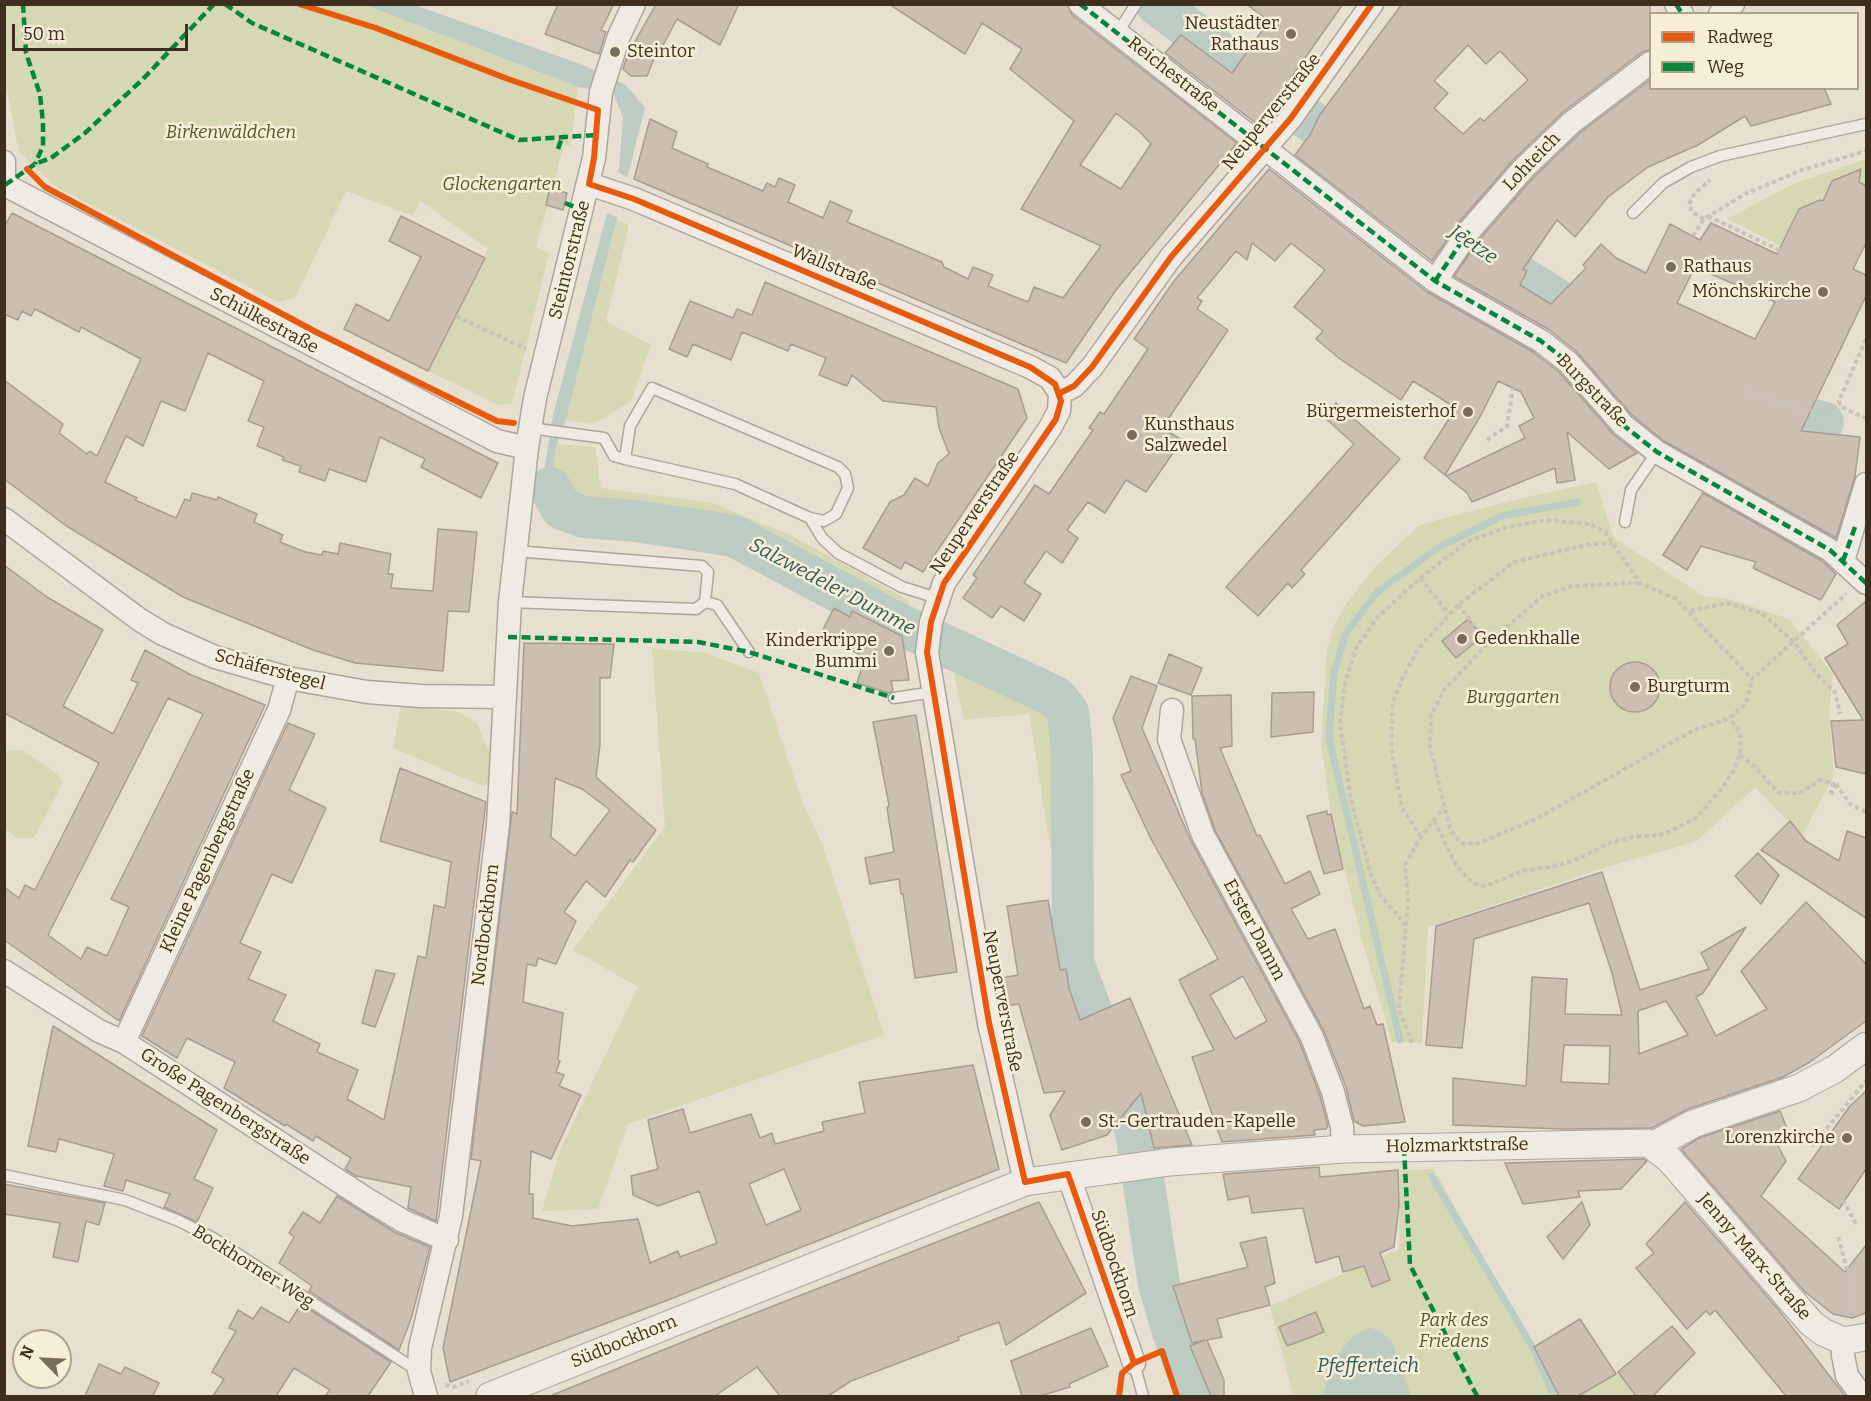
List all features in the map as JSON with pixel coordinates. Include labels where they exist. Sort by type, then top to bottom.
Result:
[{"type":"street","name":"Steintorstraße","points":[[534,435],[589,184],[601,92],[609,65],[634,4]]},
{"type":"street","name":"Reichestraße","points":[[1080,4],[1265,147]]},
{"type":"street","name":"Neuperverstraße","points":[[1025,1182],[989,1023],[927,652],[937,598],[955,564],[1050,428],[1059,411],[1060,393],[1074,386],[1092,367],[1148,286],[1291,118],[1372,4]]},
{"type":"street","name":"Lohteich","points":[[1435,281],[1464,238],[1523,169],[1571,123],[1649,64]]},
{"type":"street","name":"Burgstraße","points":[[1265,147],[1435,281],[1541,342],[1568,362],[1623,425],[1657,452],[1830,550],[1865,581]]},
{"type":"street","points":[[4,162],[5,185]]},
{"type":"street","name":"Wallstraße","points":[[589,184],[634,199],[1030,367],[1050,378],[1060,393]]},
{"type":"street","name":"Schülkestraße","points":[[5,185],[308,345],[497,441],[534,435]]},
{"type":"street","name":"Nordbockhorn","points":[[426,1396],[418,1371],[420,1348],[447,1240],[498,825],[510,602],[515,551],[534,435]]},
{"type":"street","points":[[1843,561],[1866,484]]},
{"type":"street","name":"Schäferstegel","points":[[4,519],[104,595],[163,634],[215,657],[288,678],[383,693],[505,697]]},
{"type":"street","name":"Kleine Pagenbergstraße","points":[[124,1042],[279,710],[288,678]]},
{"type":"street","name":"Erster Damm","points":[[1172,710],[1169,739],[1203,835],[1312,1038],[1333,1092],[1342,1127],[1343,1149]]},
{"type":"street","name":"Große Pagenbergstraße","points":[[8,982],[124,1042],[368,1200],[403,1221],[447,1240]]},
{"type":"street","points":[[1654,1145],[1693,1124],[1806,1085],[1835,1069],[1866,1046]]},
{"type":"street","name":"Holzmarktstraße","points":[[1025,1182],[1068,1174],[1154,1164],[1343,1149],[1645,1142],[1654,1145]]},
{"type":"street","name":"Jenny-Marx-Straße","points":[[1654,1145],[1811,1323],[1823,1332],[1855,1339]]},
{"type":"street","name":"Südbockhorn","points":[[1068,1174],[1134,1363]]},
{"type":"street","name":"Südbockhorn","points":[[490,1396],[1025,1182]]},
{"type":"street","points":[[1855,1339],[1843,1356],[1847,1376],[1862,1396]]},
{"type":"lane","points":[[1118,32],[1136,5]]},
{"type":"lane","points":[[1633,213],[1670,178],[1720,156],[1866,124]]},
{"type":"lane","points":[[534,435],[577,435],[604,438],[614,456],[625,459],[735,484],[810,518],[824,521],[836,514],[848,488],[845,474],[838,467],[652,388],[630,426],[625,459]]},
{"type":"lane","points":[[1625,522],[1631,490],[1657,452]]},
{"type":"lane","points":[[810,518],[822,538],[838,553],[902,587],[937,598]]},
{"type":"lane","points":[[515,551],[702,566],[708,572],[701,605]]},
{"type":"lane","points":[[510,602],[717,605],[749,652]]},
{"type":"lane","points":[[894,698],[934,692]]},
{"type":"lane","name":"Bockhorner Weg","points":[[4,1175],[125,1200],[179,1221],[213,1239],[366,1340],[418,1371]]},
{"type":"lane","name":"Südbockhorn","points":[[1134,1363],[1143,1396]]},
{"type":"path","points":[[1693,236],[1706,218],[1745,194],[1802,170],[1866,151]]},
{"type":"path","points":[[1712,178],[1695,193],[1689,204],[1692,212],[1783,252]]},
{"type":"path","points":[[456,316],[530,351]]},
{"type":"path","points":[[1840,405],[1840,396],[1866,339]]},
{"type":"path","points":[[1487,440],[1507,426],[1513,388]]},
{"type":"path","points":[[1746,391],[1782,404],[1818,412],[1840,405],[1866,418]]},
{"type":"path","points":[[1406,925],[1381,896],[1371,875],[1351,800],[1340,723],[1344,688],[1355,650],[1376,618],[1420,578],[1467,542],[1521,524],[1545,520],[1590,524],[1605,532],[1640,583]]},
{"type":"path","points":[[1421,837],[1402,807],[1393,771],[1391,737],[1394,701],[1403,676],[1419,648],[1458,605],[1514,562],[1580,546],[1612,543]]},
{"type":"path","points":[[1420,578],[1449,614]]},
{"type":"path","points":[[1752,679],[1676,599],[1640,583],[1572,586],[1553,591],[1517,616],[1489,642],[1448,684],[1431,715],[1430,747],[1450,829],[1461,843],[1479,843],[1534,820],[1694,730],[1730,718],[1746,703],[1752,679],[1768,668],[1793,641],[1865,581]]},
{"type":"path","points":[[1689,611],[1727,603],[1761,613],[1793,641],[1820,677],[1835,692],[1840,714]]},
{"type":"path","points":[[1458,605],[1489,642]]},
{"type":"path","points":[[1434,821],[1446,849],[1461,873],[1476,884],[1487,886],[1521,871],[1573,861],[1612,842],[1634,837],[1657,836],[1676,830],[1707,807],[1734,770],[1740,755],[1740,734],[1730,718]]},
{"type":"path","points":[[1740,755],[1779,792],[1800,793],[1820,780],[1833,783],[1828,795],[1836,783],[1850,804],[1866,812]]},
{"type":"path","points":[[1412,1043],[1399,1009],[1408,902],[1405,865],[1421,837],[1444,808]]},
{"type":"path","points":[[1812,1146],[1866,1081]]},
{"type":"path","points":[[1843,1200],[1856,1224]]},
{"type":"path","points":[[1838,1237],[1847,1269],[1855,1339]]},
{"type":"green space","name":"Birkenwäldchen","points":[[4,5],[365,5],[578,87],[570,146],[564,145],[536,247],[549,253],[512,404],[499,405],[428,371],[488,249],[420,201],[413,216],[346,191],[295,298],[278,302],[55,186],[19,152],[5,81]]},
{"type":"green space","points":[[1866,159],[1866,186],[1859,182],[1828,190],[1827,194],[1832,196],[1781,246],[1727,219],[1793,184]]},
{"type":"green space","points":[[617,220],[629,225],[606,321],[651,345],[631,401],[594,424],[566,420]]},
{"type":"green space","points":[[557,444],[595,447],[601,488],[713,503],[792,536],[910,601],[892,629],[726,542],[590,514],[563,501],[551,479]]},
{"type":"green space","name":"Burggarten","points":[[1596,482],[1614,538],[1704,596],[1733,600],[1789,619],[1833,674],[1829,710],[1834,776],[1802,836],[1755,787],[1697,841],[1607,867],[1428,927],[1422,1043],[1392,1042],[1362,940],[1331,814],[1321,740],[1327,651],[1333,627],[1346,604],[1375,567],[1419,525],[1506,502]]},
{"type":"green space","points":[[953,642],[1059,684],[1079,711],[1082,793],[1079,876],[1082,891],[1058,897],[1029,714],[964,720],[954,674]]},
{"type":"green space","points":[[652,648],[706,653],[759,673],[802,801],[822,843],[884,1035],[628,1124],[598,1209],[542,1211],[560,1150],[638,987],[573,950],[665,827]]},
{"type":"green space","points":[[401,705],[459,712],[477,723],[489,751],[488,784],[482,786],[393,748]]},
{"type":"green space","points":[[8,750],[24,751],[57,774],[63,783],[34,838],[18,839],[5,829],[4,756]]},
{"type":"green space","name":"Park des Friedens","points":[[1434,1169],[1559,1396],[1411,1396],[1392,1341],[1338,1354],[1322,1396],[1293,1396],[1270,1306],[1399,1249],[1400,1170]]},
{"type":"green space","points":[[1618,1372],[1635,1396],[1578,1396],[1616,1374]]},
{"type":"water","points":[[365,5],[415,5],[583,65],[626,85],[645,108],[566,420],[557,444],[551,479],[563,501],[590,514],[596,526],[567,523],[547,503],[542,483],[553,415],[619,168],[623,117],[613,93],[578,87]]},
{"type":"water","name":"Pfefferteich","points":[[1369,1327],[1380,1331],[1392,1341],[1411,1396],[1322,1396],[1338,1354],[1354,1335]]},
{"type":"pier","points":[[616,171],[632,179],[621,219],[604,212]]},
{"type":"building","points":[[558,4],[614,4],[601,30],[606,32],[599,54],[545,34]]},
{"type":"building","points":[[652,4],[739,4],[720,45],[677,19],[660,51],[658,49],[647,76],[631,76],[623,69],[631,44],[633,45],[655,6]]},
{"type":"building","points":[[889,4],[1067,4],[1072,15],[1237,143],[1116,290],[1066,363],[634,179],[650,119],[677,132],[672,148],[708,164],[707,167],[763,191],[767,183],[775,187],[779,178],[795,185],[788,202],[823,218],[830,201],[852,211],[847,222],[942,262],[944,267],[968,279],[973,267],[993,275],[988,286],[1028,302],[1034,287],[1063,298],[1101,246],[1021,209],[1074,121],[1010,69],[1022,49],[982,23],[965,54]],"holes":[[[1116,113],[1151,144],[1121,189],[1080,165]]]},
{"type":"building","points":[[1246,4],[1343,4],[1258,125],[1165,53],[1181,35],[1232,73],[1269,21]]},
{"type":"building","points":[[1402,4],[1650,4],[1649,50],[1642,52],[1563,112],[1514,159],[1459,222],[1432,261],[1295,155],[1310,135],[1319,116]],"holes":[[[1468,45],[1486,64],[1500,51],[1528,80],[1484,121],[1480,118],[1463,134],[1434,108],[1448,93],[1434,81]]]},
{"type":"building","points":[[1649,81],[1649,90],[1825,90],[1831,104],[1751,126],[1745,116],[1698,145],[1648,167],[1608,197],[1575,237],[1557,220],[1523,269],[1527,271],[1520,285],[1551,304],[1586,268],[1583,265],[1601,244],[1616,258],[1646,273],[1670,224],[1700,240],[1711,223],[1777,254],[1799,209],[1820,200],[1823,201],[1832,181],[1861,169],[1859,182],[1866,186],[1866,243],[1853,269],[1866,275],[1866,296],[1801,431],[1860,437],[1855,476],[1836,538],[1664,441],[1632,415],[1576,351],[1548,329],[1454,276],[1480,239],[1533,178],[1580,133]],"holes":[[[1695,267],[1775,302],[1755,339],[1677,303]]]},
{"type":"building","points":[[1269,169],[1427,292],[1533,352],[1559,372],[1613,434],[1637,453],[1609,469],[1567,432],[1575,480],[1557,483],[1555,468],[1472,502],[1467,493],[1446,476],[1525,438],[1519,426],[1534,418],[1521,392],[1498,381],[1481,415],[1445,475],[1424,458],[1456,408],[1413,381],[1401,400],[1340,359],[1316,339],[1323,331],[1294,307],[1325,270],[1291,243],[1275,261],[1252,243],[1247,260],[1236,251],[1197,298],[1202,301],[1197,309],[1228,330],[1162,428],[1182,440],[1146,492],[1126,480],[1105,513],[1088,502],[1067,530],[1078,538],[1062,563],[1046,551],[1024,583],[1041,594],[1024,621],[1001,606],[992,618],[963,598],[977,578],[973,575],[1035,485],[1049,494],[1093,430],[1089,428],[1100,412],[1104,414],[1148,349],[1134,339],[1174,281]]},
{"type":"building","points":[[550,188],[567,193],[563,210],[546,205]]},
{"type":"building","points":[[12,213],[498,463],[481,498],[421,467],[425,459],[380,437],[366,482],[329,469],[325,481],[299,472],[301,466],[282,460],[284,457],[257,446],[264,427],[248,421],[264,381],[208,353],[185,411],[161,401],[143,446],[126,436],[105,482],[137,498],[135,500],[176,518],[185,499],[190,501],[192,493],[217,500],[218,497],[257,514],[254,522],[283,535],[280,542],[305,552],[322,555],[323,551],[338,554],[340,543],[391,554],[388,574],[393,574],[391,588],[433,591],[438,529],[477,532],[469,612],[448,611],[443,671],[355,663],[313,650],[183,597],[65,525],[4,479],[4,380],[63,424],[59,433],[87,454],[90,451],[97,456],[141,359],[81,327],[79,332],[35,309],[31,316],[22,311],[18,320],[4,314],[4,227]]},
{"type":"building","points":[[401,216],[485,258],[428,371],[344,329],[356,304],[389,321],[421,257],[389,241]]},
{"type":"building","points":[[765,282],[1018,389],[1027,418],[923,572],[905,562],[901,569],[863,548],[890,502],[904,495],[915,478],[928,486],[938,463],[949,454],[939,428],[936,407],[883,401],[852,375],[847,386],[819,375],[826,358],[791,344],[788,351],[742,332],[731,360],[693,344],[687,357],[669,349],[690,301],[733,318],[737,309],[752,315]]},
{"type":"building","points":[[1336,403],[1400,459],[1301,570],[1305,574],[1292,588],[1288,583],[1258,616],[1226,587],[1354,444],[1324,417]]},
{"type":"building","points":[[1703,493],[1822,561],[1836,574],[1821,600],[1753,568],[1756,562],[1701,546],[1687,570],[1663,555]]},
{"type":"building","points":[[4,565],[47,597],[103,630],[63,706],[113,734],[138,683],[131,680],[145,650],[189,674],[265,705],[119,1021],[4,940],[4,887],[19,898],[25,885],[35,890],[99,763],[4,713]],"holes":[[[168,698],[203,714],[111,899],[129,907],[107,956],[87,947],[81,959],[48,935]]]},
{"type":"building","points":[[1866,601],[1866,774],[1836,767],[1831,721],[1863,720],[1825,658],[1848,644],[1837,625]]},
{"type":"building","points":[[834,608],[850,617],[852,611],[902,636],[909,680],[891,681],[893,691],[889,693],[857,683],[865,657],[820,635]]},
{"type":"building","name":"Gedenkhalle","points":[[1468,619],[1483,636],[1456,658],[1442,641]]},
{"type":"building","points":[[524,643],[614,644],[610,678],[600,678],[600,745],[596,777],[656,830],[633,862],[630,860],[605,897],[586,881],[564,912],[576,921],[556,964],[538,958],[536,966],[527,964],[523,1002],[563,1013],[558,1060],[560,1061],[556,1072],[564,1075],[559,1086],[581,1095],[551,1159],[531,1151],[529,1194],[533,1194],[533,1218],[572,1226],[638,1219],[650,1263],[678,1251],[680,1257],[717,1243],[699,1191],[658,1206],[633,1195],[631,1176],[658,1169],[648,1120],[683,1109],[690,1133],[751,1114],[760,1138],[772,1133],[775,1144],[824,1131],[822,1122],[865,1113],[859,1082],[973,1065],[999,1169],[668,1300],[450,1382],[443,1348],[481,1161],[471,1159],[512,812],[517,814]],"holes":[[[555,778],[582,789],[610,810],[575,856],[551,837]],[[784,1169],[801,1210],[766,1225],[749,1184]]]},
{"type":"building","points":[[1169,654],[1202,668],[1191,695],[1158,683]]},
{"type":"building","name":"Burgturm","points":[[1630,662],[1640,662],[1653,669],[1660,682],[1660,692],[1653,705],[1640,712],[1630,712],[1621,708],[1614,701],[1610,692],[1610,682],[1614,673],[1621,666]]},
{"type":"building","points":[[1131,676],[1157,686],[1142,728],[1191,841],[1300,1043],[1320,1096],[1328,1126],[1326,1129],[1314,1130],[1315,1135],[1222,1142],[1192,1057],[1214,1050],[1179,980],[1218,959],[1151,839],[1121,775],[1131,771],[1113,718]],"holes":[[[1243,976],[1267,1021],[1235,1039],[1210,995]]]},
{"type":"building","points":[[1314,692],[1313,732],[1271,737],[1272,693]]},
{"type":"building","points":[[1231,695],[1232,746],[1220,748],[1257,836],[1260,835],[1285,884],[1310,871],[1320,894],[1291,909],[1308,939],[1335,929],[1364,1009],[1370,1006],[1377,1025],[1383,1024],[1405,1122],[1363,1126],[1354,1121],[1346,1087],[1324,1031],[1215,830],[1202,793],[1195,739],[1193,739],[1192,696]]},
{"type":"building","points":[[916,715],[957,972],[915,978],[899,879],[870,884],[865,858],[894,852],[887,808],[889,805],[873,722]]},
{"type":"building","points":[[288,723],[315,734],[289,790],[326,808],[292,883],[272,874],[240,943],[261,952],[248,979],[286,995],[273,1021],[320,1044],[317,1052],[358,1070],[347,1099],[384,1120],[418,956],[426,958],[434,905],[445,908],[451,862],[380,841],[400,768],[486,802],[436,1221],[408,1208],[411,1187],[356,1176],[345,1169],[351,1158],[316,1136],[313,1141],[286,1124],[285,1126],[224,1088],[235,1062],[187,1038],[177,1058],[142,1036]]},
{"type":"building","points":[[1327,811],[1327,815],[1331,814],[1343,869],[1324,874],[1307,816]]},
{"type":"building","points":[[1790,821],[1806,841],[1839,861],[1847,831],[1866,838],[1866,918],[1761,850]]},
{"type":"building","points":[[1758,853],[1779,875],[1761,904],[1735,876]]},
{"type":"building","points":[[1602,872],[1640,990],[1709,969],[1701,953],[1746,927],[1703,993],[1696,997],[1716,1036],[1767,1009],[1741,971],[1806,902],[1866,964],[1866,1021],[1810,1062],[1783,1077],[1688,1109],[1652,1128],[1562,1129],[1453,1125],[1453,1078],[1526,1086],[1532,977],[1567,979],[1565,1014],[1622,1015],[1612,973],[1589,903],[1474,939],[1462,1048],[1426,1045],[1436,926]],"holes":[[[1666,1001],[1688,1035],[1639,1054],[1638,1011]],[[1564,1045],[1610,1046],[1609,1084],[1561,1082]]]},
{"type":"building","points":[[1048,900],[1060,970],[1066,969],[1069,988],[1080,1020],[1130,998],[1192,1145],[1154,1148],[1141,1093],[1107,1135],[1062,1150],[1050,1115],[1065,1091],[1044,1093],[1019,1004],[1005,1006],[1001,978],[1018,975],[1007,906]]},
{"type":"building","points":[[376,970],[395,974],[375,1027],[362,1023]]},
{"type":"building","points":[[53,1026],[217,1130],[194,1179],[213,1188],[197,1222],[164,1207],[170,1194],[126,1180],[123,1191],[104,1186],[114,1154],[59,1139],[56,1152],[28,1146]]},
{"type":"building","name":"Lorenzkirche","points":[[1866,1091],[1866,1169],[1839,1209],[1798,1179],[1850,1106]]},
{"type":"building","points":[[1780,1111],[1788,1131],[1775,1140],[1786,1161],[1761,1196],[1845,1272],[1866,1245],[1866,1313],[1852,1318],[1833,1314],[1805,1292],[1681,1149],[1699,1138]]},
{"type":"building","points":[[1644,1159],[1647,1161],[1621,1189],[1578,1191],[1580,1197],[1523,1204],[1505,1163]]},
{"type":"building","points":[[1319,1167],[1320,1177],[1398,1170],[1399,1205],[1394,1247],[1380,1253],[1390,1280],[1372,1287],[1364,1266],[1343,1272],[1339,1256],[1316,1263],[1303,1208],[1252,1213],[1249,1196],[1228,1200],[1223,1174]]},
{"type":"building","points":[[4,1184],[105,1203],[99,1225],[86,1221],[78,1262],[53,1257],[60,1223],[4,1214]]},
{"type":"building","points":[[337,1196],[396,1233],[430,1247],[411,1319],[399,1350],[309,1291],[312,1286],[279,1263],[294,1237],[289,1233],[303,1212],[320,1223]]},
{"type":"building","points":[[1039,1202],[1086,1293],[1006,1345],[999,1322],[958,1337],[959,1340],[851,1381],[828,1396],[780,1396],[757,1367],[715,1396],[550,1396],[722,1326]]},
{"type":"building","points":[[1582,1202],[1590,1225],[1563,1259],[1547,1237]]},
{"type":"building","points":[[1685,1202],[1778,1309],[1845,1396],[1786,1396],[1715,1310],[1710,1315],[1706,1311],[1687,1329],[1636,1268],[1654,1253],[1646,1244]]},
{"type":"building","points":[[1266,1237],[1275,1283],[1265,1287],[1270,1305],[1217,1319],[1222,1337],[1207,1340],[1224,1380],[1224,1396],[1211,1396],[1190,1346],[1205,1340],[1192,1343],[1173,1286],[1248,1267],[1240,1243]]},
{"type":"building","points":[[301,1304],[391,1362],[368,1396],[325,1396],[330,1390],[294,1368],[276,1396],[213,1396],[224,1379],[212,1372],[236,1331],[229,1328],[238,1310],[253,1319],[261,1307],[289,1323]]},
{"type":"building","points":[[1316,1312],[1324,1332],[1287,1346],[1279,1327]]},
{"type":"building","points":[[1580,1319],[1616,1374],[1578,1396],[1559,1396],[1534,1347]]},
{"type":"building","points":[[1672,1326],[1695,1353],[1653,1396],[1636,1396],[1618,1372]]},
{"type":"building","points":[[1091,1328],[1108,1366],[1069,1384],[1070,1387],[1040,1396],[1022,1396],[1011,1361]]},
{"type":"building","points":[[99,1364],[121,1374],[125,1367],[159,1383],[153,1396],[85,1396]]},
{"type":"waterway","name":"Jeetze","points":[[1156,4],[1361,159]]},
{"type":"waterway","name":"Jeetze","points":[[1407,197],[1456,236],[1604,329]]},
{"type":"waterway","name":"Jeetze","points":[[1752,408],[1823,422]]},
{"type":"waterway","name":"Salzwedeler Dumme","points":[[550,488],[562,509],[584,517],[636,521],[734,536],[895,622],[1056,697],[1068,712],[1072,751],[1073,962],[1136,1132],[1159,1284],[1173,1332],[1197,1396]]},
{"type":"waterway","points":[[1400,1040],[1329,738],[1334,672],[1346,633],[1377,592],[1441,546],[1502,516],[1577,502]]},
{"type":"waterway","points":[[1432,1177],[1533,1348],[1554,1396]]},
{"type":"marked path","points":[[23,4],[26,53],[40,94],[43,123],[43,146],[35,164]]},
{"type":"marked path","points":[[5,185],[35,164],[51,158],[85,133],[143,79],[214,4]]},
{"type":"marked path","points":[[225,4],[252,23],[519,140],[596,135]]},
{"type":"marked path","points":[[1080,4],[1435,281],[1541,341],[1568,362],[1623,425],[1657,452],[1830,550],[1866,583]]},
{"type":"marked path","points":[[1676,4],[1681,12]]},
{"type":"marked path","points":[[558,149],[562,137]]},
{"type":"marked path","points":[[565,203],[582,210]]},
{"type":"marked path","points":[[1435,281],[1469,231]]},
{"type":"marked path","points":[[1843,561],[1855,527]]},
{"type":"marked path","points":[[508,637],[698,642],[749,652],[894,698]]},
{"type":"marked path","points":[[1404,1147],[1410,1265],[1477,1396]]},
{"type":"cycle path","points":[[299,4],[376,28],[508,79],[598,110],[594,158],[589,184],[634,199],[1030,367],[1055,384],[1061,401],[1056,419],[944,583],[931,622],[927,652],[989,1023],[1025,1182],[1068,1174],[1134,1363]]},
{"type":"cycle path","points":[[1060,393],[1074,386],[1092,367],[1171,257],[1291,118],[1372,4]]},
{"type":"cycle path","points":[[27,169],[45,187],[316,332],[497,421],[514,423]]},
{"type":"cycle path","points":[[1119,1396],[1122,1373],[1134,1363],[1162,1351],[1177,1396]]},
{"type":"place","name":"Neustädter Rathaus","points":[[1291,34]]},
{"type":"place","name":"Steintor","points":[[615,52]]},
{"type":"place","name":"Rathaus","points":[[1671,267]]},
{"type":"place","name":"Mönchskirche","points":[[1823,292]]},
{"type":"place","name":"Bürgermeisterhof","points":[[1468,412]]},
{"type":"place","name":"Kunsthaus Salzwedel","points":[[1132,435]]},
{"type":"place","name":"Gedenkhalle","points":[[1462,639]]},
{"type":"place","name":"Kinderkrippe Bummi","points":[[889,651]]},
{"type":"place","name":"Burgturm","points":[[1635,687]]},
{"type":"place","name":"St.-Gertrauden-Kapelle","points":[[1086,1122]]},
{"type":"place","name":"Lorenzkirche","points":[[1847,1138]]},
{"type":"park label","name":"Glockengarten","points":[[502,185]]}]
